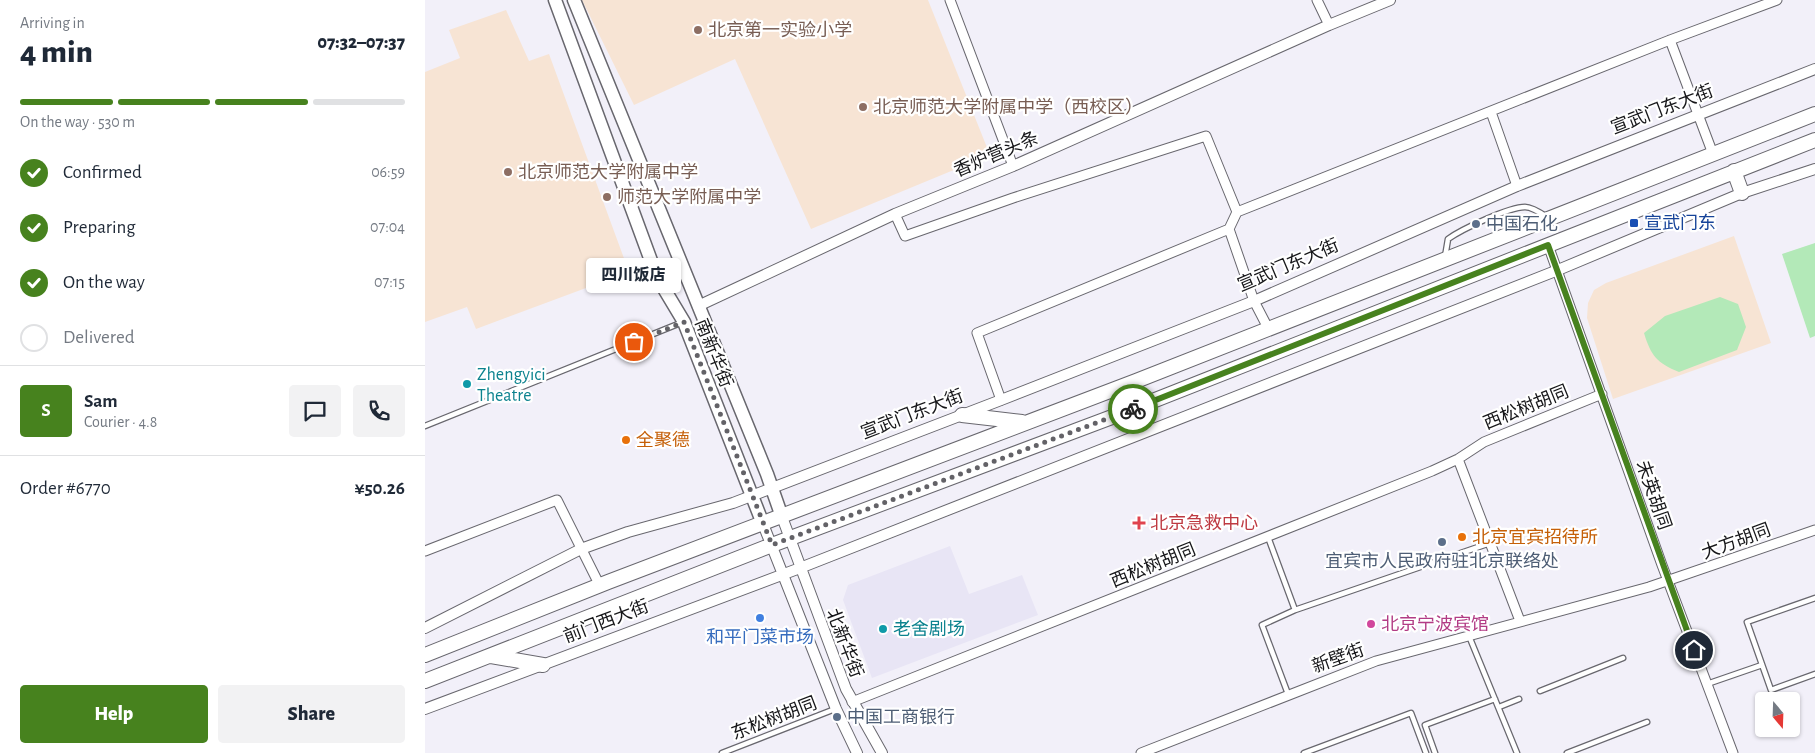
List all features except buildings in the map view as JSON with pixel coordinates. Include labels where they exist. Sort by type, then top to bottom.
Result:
[{"type":"main road","name":"南新华街","points":[[555,0],[657,277],[684,322],[763,524]]},
{"type":"main road","name":"南新华街","points":[[574,0],[699,306],[782,517]]},
{"type":"main road","points":[[782,517],[1025,422],[1137,381],[1815,114]]},
{"type":"main road","points":[[790,538],[1111,417],[1815,140]]},
{"type":"main road","points":[[1734,171],[1743,193]]},
{"type":"main road","points":[[962,415],[1025,422]]},
{"type":"main road","name":"前门西大街","points":[[425,655],[782,517]]},
{"type":"main road","name":"前门西大街","points":[[425,681],[790,538]]},
{"type":"main road","points":[[490,656],[543,665]]},
{"type":"street","points":[[950,0],[1013,166]]},
{"type":"street","points":[[1317,0],[1329,25]]},
{"type":"street","name":"香炉营头条","points":[[699,306],[895,214],[1013,166],[1329,25],[1390,0]]},
{"type":"street","points":[[1001,400],[977,333],[1229,229],[1237,212],[1670,40],[1777,0]]},
{"type":"street","points":[[1670,40],[1700,115],[1713,154]]},
{"type":"street","name":"宣武门东大街","points":[[752,495],[1254,301],[1517,186],[1815,69]]},
{"type":"street","points":[[1491,112],[1517,186]]},
{"type":"street","points":[[895,214],[905,236],[1013,198],[1206,136],[1237,212]]},
{"type":"street","points":[[800,568],[1558,270],[1743,193],[1815,169]]},
{"type":"street","points":[[1229,229],[1254,301],[1268,328]]},
{"type":"street","name":"未英胡同","points":[[1548,245],[1668,581],[1733,753]]},
{"type":"street","name":"西松树胡同","points":[[852,702],[1268,537],[1458,459],[1484,442],[1602,394]]},
{"type":"street","points":[[1458,459],[1520,621]]},
{"type":"street","points":[[425,628],[581,549],[628,532],[733,504],[752,495]]},
{"type":"street","points":[[425,551],[557,500],[600,586]]},
{"type":"street","name":"北新华街","points":[[782,517],[852,702],[882,753]]},
{"type":"street","name":"北新华街","points":[[763,524],[836,709],[857,753]]},
{"type":"street","name":"大方胡同","points":[[1668,581],[1815,530]]},
{"type":"street","name":"前门西大街","points":[[425,709],[800,568]]},
{"type":"street","name":"新壁街","points":[[1141,753],[1376,661],[1668,581]]},
{"type":"lane","points":[[1445,259],[1448,239],[1458,232],[1516,208],[1528,207],[1551,218]]},
{"type":"lane","points":[[425,426],[684,322]]},
{"type":"lane","points":[[1268,537],[1295,610]]},
{"type":"lane","points":[[1288,694],[1262,625],[1295,610],[1490,543]]},
{"type":"lane","points":[[1815,598],[1747,622],[1771,690],[1815,674]]},
{"type":"lane","points":[[1469,635],[1517,753]]},
{"type":"lane","points":[[1539,691],[1623,658]]},
{"type":"lane","points":[[1707,684],[1762,665]]},
{"type":"lane","points":[[1435,753],[1425,725],[1495,699]]},
{"type":"lane","points":[[1499,707],[1519,699]]},
{"type":"lane","name":"东松树胡同","points":[[722,753],[836,709]]},
{"type":"lane","points":[[1304,753],[1411,713],[1426,753]]},
{"type":"lane","points":[[1567,753],[1647,722]]},
{"type":"shaded area","name":"北京师范大学附属中学（西校区）","points":[[582,0],[928,0],[990,155],[811,229],[735,59],[634,105]]},
{"type":"shaded area","name":"北京师范大学附属中学","points":[[506,10],[529,61],[549,54],[629,272],[476,329],[467,307],[425,322],[425,72],[460,58],[449,30]]},
{"type":"shaded area","points":[[1734,236],[1771,343],[1613,399],[1587,318],[1588,303],[1594,290],[1606,283]]},
{"type":"shaded area","points":[[950,546],[969,594],[1022,575],[1038,615],[872,678],[843,600],[848,585]]},
{"type":"green space","points":[[1815,243],[1815,336],[1810,338],[1782,254]]},
{"type":"green space","points":[[1720,297],[1738,304],[1746,327],[1737,350],[1679,372],[1660,362],[1649,348],[1644,333],[1665,316]]},
{"type":"way so far","points":[[634,342],[684,322],[772,545],[1133,409]]},
{"type":"place","name":"北京第一实验小学","points":[[698,30]]},
{"type":"place","name":"北京师范大学附属中学（西校区）","points":[[863,107]]},
{"type":"place","name":"北京师范大学附属中学","points":[[508,172]]},
{"type":"place","name":"师范大学附属中学","points":[[607,197]]},
{"type":"place","name":"宣武门东","points":[[1634,223]]},
{"type":"place","name":"中国石化","points":[[1476,224]]},
{"type":"place","name":"四川饭店","points":[[634,342]]},
{"type":"place","name":"Zhengyici Theatre","points":[[467,384]]},
{"type":"place","name":"全聚德","points":[[626,440]]},
{"type":"place","name":"北京急救中心","points":[[1139,523]]},
{"type":"place","name":"北京宜宾招待所","points":[[1462,537]]},
{"type":"place","name":"宜宾市人民政府驻北京联络处","points":[[1442,542]]},
{"type":"place","name":"和平门菜市场","points":[[760,618]]},
{"type":"place","name":"北京宁波宾馆","points":[[1371,624]]},
{"type":"place","name":"老舍剧场","points":[[883,629]]},
{"type":"place","name":"中国工商银行","points":[[837,717]]},
{"type":"route","points":[[1133,409],[1548,245],[1694,650]]}]
